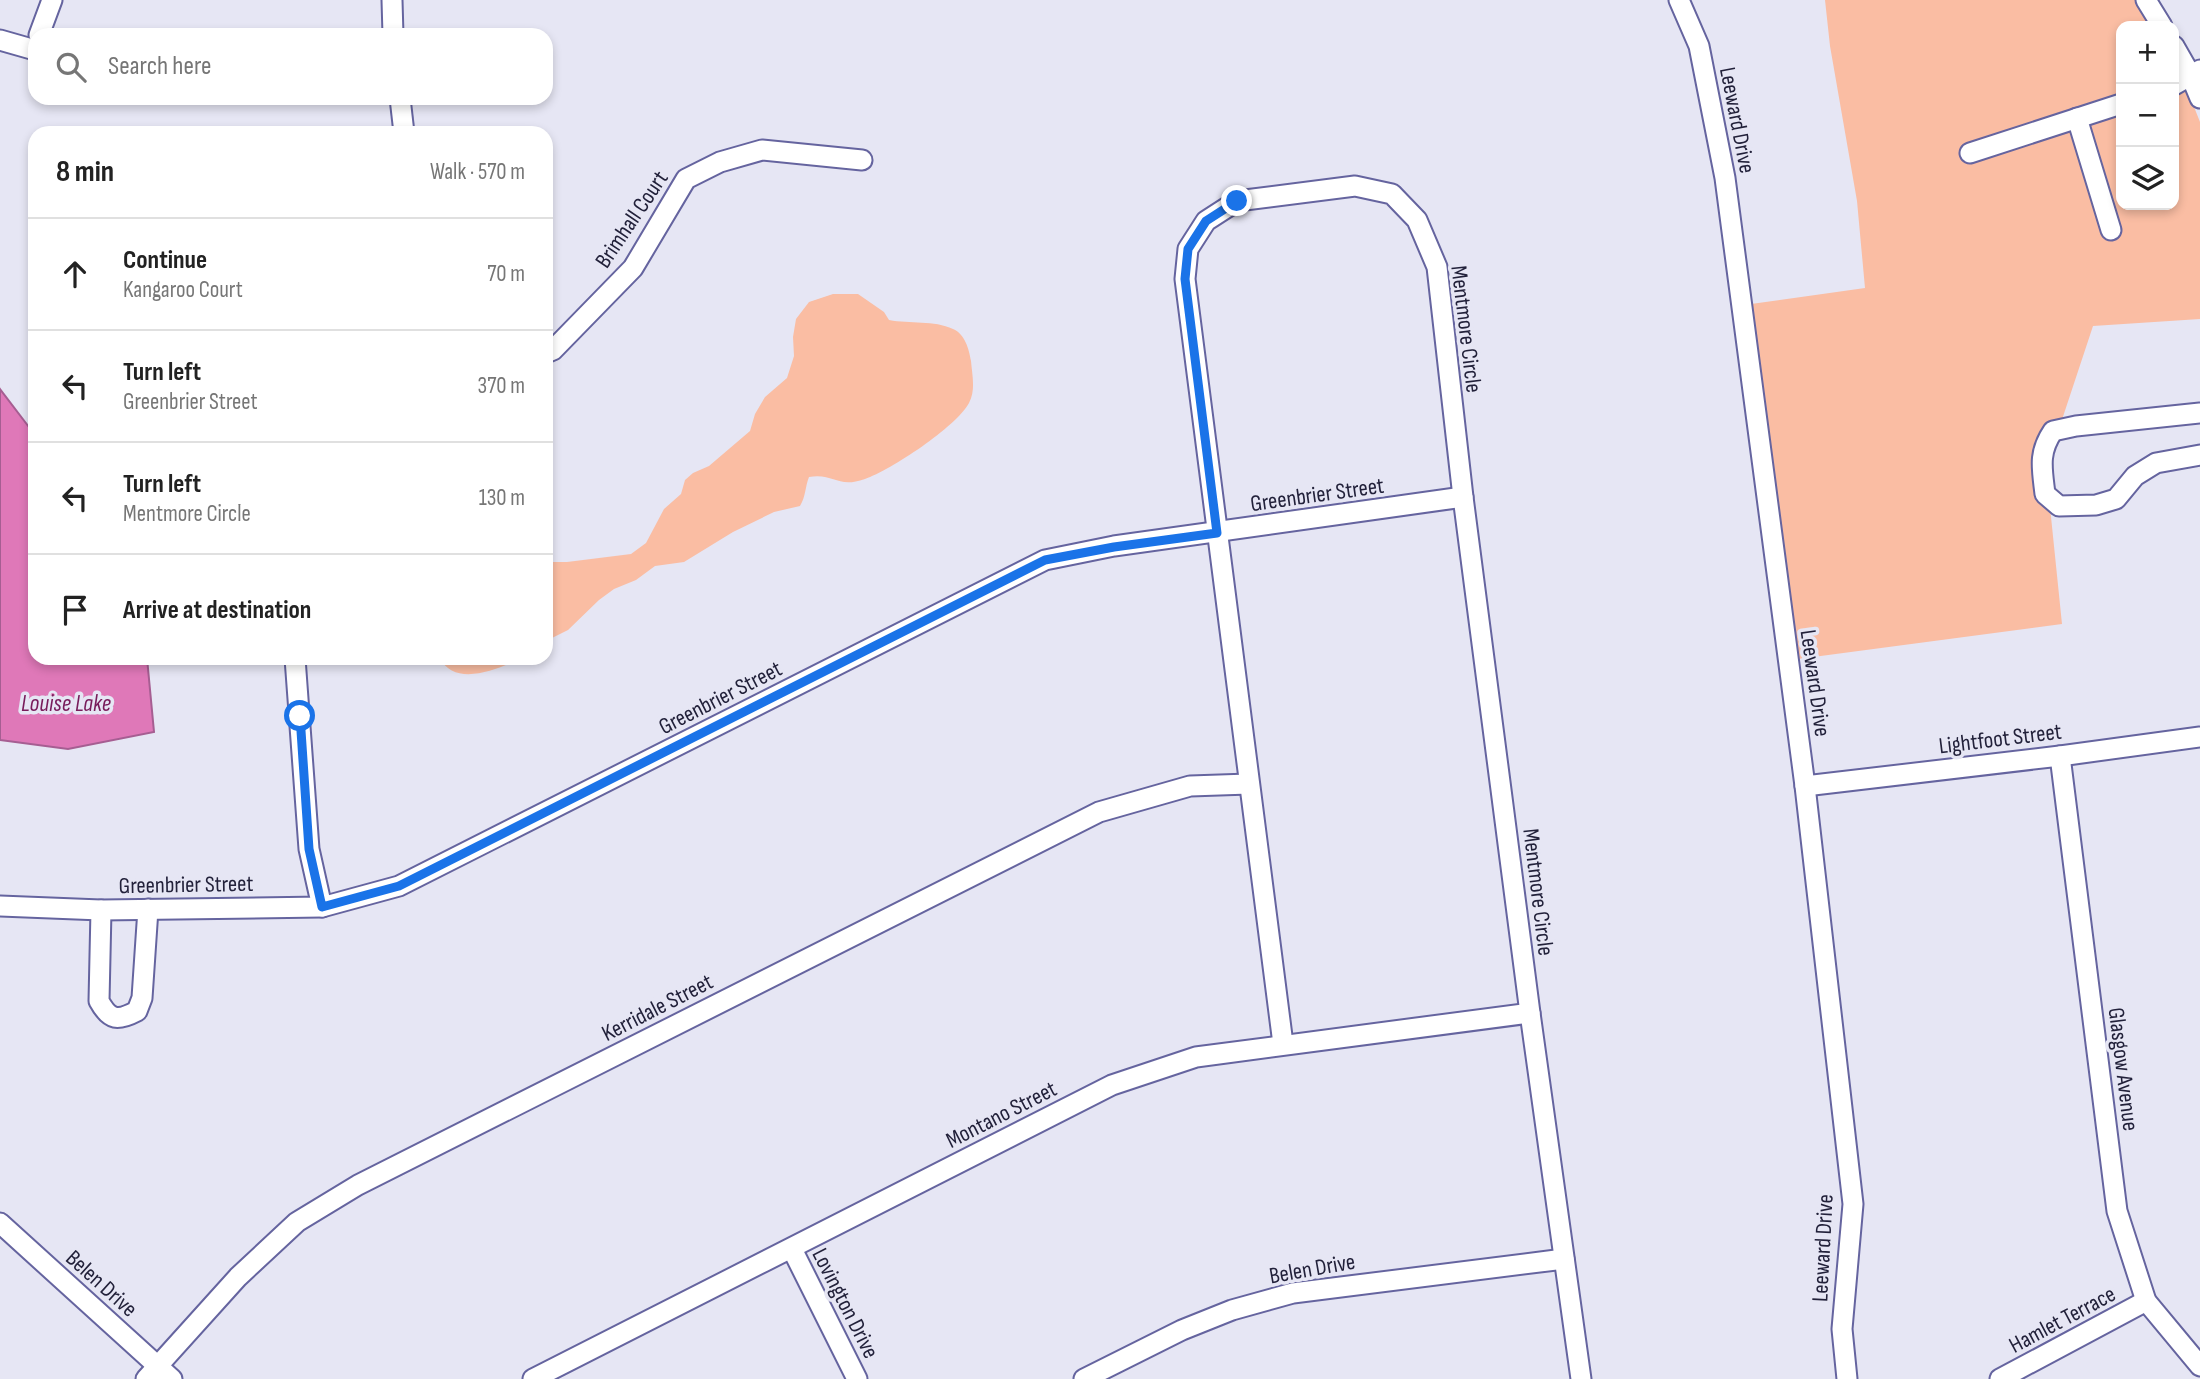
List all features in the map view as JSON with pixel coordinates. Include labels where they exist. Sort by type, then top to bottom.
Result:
[{"type":"street","points":[[42,28],[52,0]]},
{"type":"street","points":[[392,0],[393,28]]},
{"type":"street","name":"Leeward Drive","points":[[1679,0],[1699,47],[1725,178],[1805,786],[1853,1204],[1842,1329],[1847,1379]]},
{"type":"street","points":[[2146,0],[2159,21]]},
{"type":"street","points":[[0,40],[28,44]]},
{"type":"street","points":[[2179,57],[2200,98]]},
{"type":"street","points":[[401,105],[403,126]]},
{"type":"street","points":[[1970,152],[2116,106]]},
{"type":"street","points":[[2077,118],[2111,230]]},
{"type":"street","name":"Brimhall Court","points":[[553,350],[633,268],[686,179],[720,162],[762,150],[862,160]]},
{"type":"street","name":"Mentmore Circle","points":[[1283,1044],[1185,279],[1188,249],[1206,221],[1237,201],[1355,186],[1392,194],[1418,219],[1437,267],[1463,497],[1581,1379]]},
{"type":"street","points":[[2200,413],[2076,426],[2053,431],[2044,445],[2045,494],[2059,506],[2096,505],[2116,499],[2134,476],[2156,463],[2200,455]]},
{"type":"street","name":"Greenbrier Street","points":[[0,906],[101,909],[322,907],[399,886],[1045,560],[1114,547],[1463,497]]},
{"type":"street","points":[[296,665],[309,849],[322,907]]},
{"type":"street","name":"Lightfoot Street","points":[[1805,786],[2200,737]]},
{"type":"street","name":"Glasgow Avenue","points":[[2060,756],[2117,1211],[2146,1301],[2200,1366]]},
{"type":"street","name":"Kerridale Street","points":[[159,1375],[238,1277],[297,1222],[358,1185],[1099,812],[1190,786],[1249,784]]},
{"type":"street","points":[[101,909],[99,1001],[105,1013],[115,1018],[124,1018],[137,1011],[142,998],[148,909]]},
{"type":"street","name":"Montano Street","points":[[533,1379],[1112,1085],[1196,1057],[1530,1013]]},
{"type":"street","name":"Belen Drive","points":[[0,1223],[159,1375]]},
{"type":"street","name":"Lovington Drive","points":[[792,1249],[857,1379]]},
{"type":"street","name":"Belen Drive","points":[[1084,1379],[1182,1330],[1232,1310],[1293,1293],[1564,1259]]},
{"type":"street","name":"Hamlet Terrace","points":[[2000,1379],[2146,1301]]},
{"type":"shaded area","points":[[1825,0],[2135,0],[2148,21],[2116,21],[2116,210],[2179,210],[2179,72],[2183,79],[2200,122],[2200,319],[2093,326],[2046,468],[2062,624],[1798,659],[1751,304],[1865,288],[1857,201],[1830,46]]},
{"type":"shaded area","points":[[833,294],[858,294],[884,312],[889,320],[938,324],[961,334],[971,361],[973,382],[969,403],[951,424],[890,467],[856,482],[809,477],[800,506],[774,512],[733,532],[684,562],[655,566],[636,580],[614,589],[568,630],[553,638],[553,562],[631,554],[646,543],[664,509],[681,494],[685,480],[709,466],[750,431],[755,414],[765,397],[787,378],[794,356],[796,319],[809,302]]},
{"type":"shaded area","points":[[445,665],[505,665],[490,671],[466,674]]},
{"type":"water","name":"Louise Lake","points":[[0,389],[28,426],[28,665],[148,665],[154,732],[68,749],[0,740]]},
{"type":"route","points":[[300,716],[309,849],[322,907],[399,886],[1045,560],[1114,547],[1217,533],[1185,279],[1188,249],[1206,221],[1237,201]]}]
